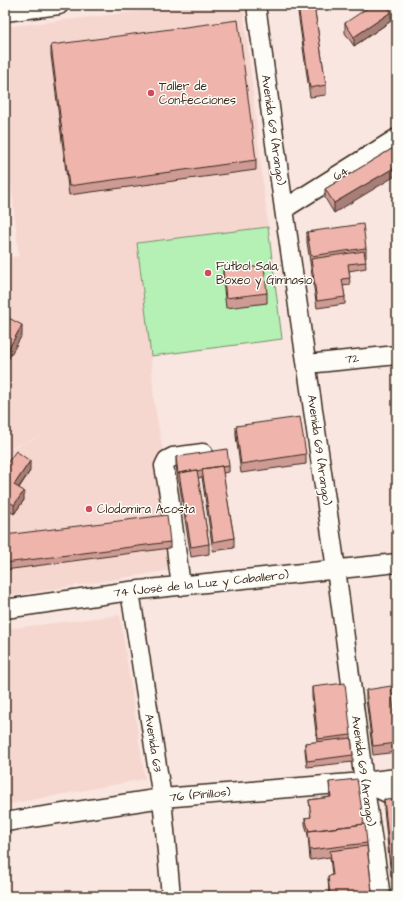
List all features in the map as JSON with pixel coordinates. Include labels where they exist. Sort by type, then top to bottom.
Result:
[{"type":"street","points":[[5,12],[59,5]]},
{"type":"street","name":"Avenida 69 (Arango)","points":[[256,5],[336,569],[364,782],[382,896]]},
{"type":"street","name":"64","points":[[284,209],[397,138]]},
{"type":"street","name":"72","points":[[307,364],[397,355]]},
{"type":"street","points":[[181,586],[164,466],[167,460],[203,453]]},
{"type":"street","name":"74 (José de la Luz y Caballero)","points":[[5,609],[130,591],[397,563]]},
{"type":"street","name":"Avenida 63","points":[[130,591],[162,798],[171,896]]},
{"type":"street","name":"76 (Pinillos)","points":[[5,822],[162,798],[397,778]]},
{"type":"street","points":[[364,782],[387,792],[397,794]]},
{"type":"shaded area","points":[[192,5],[243,5],[268,227],[137,243],[151,356],[154,401],[184,568],[5,597],[5,451],[48,433],[5,450],[5,258],[19,256],[5,129],[5,27]]},
{"type":"shaded area","points":[[120,615],[145,779],[5,805],[5,629]]},
{"type":"green space","name":"Fútbol Sala, Boxeo y Gimnasio","points":[[268,227],[282,339],[151,356],[137,243]]},
{"type":"building","points":[[298,5],[314,5],[326,85],[310,88]]},
{"type":"building","points":[[372,5],[387,5],[391,12],[354,37],[345,23]]},
{"type":"building","name":"Taller de Confecciones","points":[[238,20],[256,160],[69,186],[51,45]]},
{"type":"building","points":[[395,147],[397,151],[397,166],[334,203],[325,189]]},
{"type":"building","points":[[363,224],[366,248],[311,256],[307,232]]},
{"type":"building","points":[[364,251],[366,262],[348,264],[350,278],[342,279],[345,297],[317,301],[311,259]]},
{"type":"building","points":[[264,266],[267,293],[226,298],[223,270]]},
{"type":"building","points":[[5,316],[22,325],[5,355]]},
{"type":"building","points":[[300,417],[306,454],[241,464],[236,426]]},
{"type":"building","points":[[227,449],[229,466],[202,469],[178,474],[176,457]]},
{"type":"building","points":[[16,451],[30,461],[14,485],[24,491],[14,505],[5,499],[5,466]]},
{"type":"building","points":[[222,466],[234,538],[213,542],[202,469]]},
{"type":"building","points":[[197,470],[209,544],[191,547],[179,473]]},
{"type":"building","points":[[167,515],[170,542],[5,563],[5,535]]},
{"type":"building","points":[[345,683],[351,735],[318,739],[312,687]]},
{"type":"building","points":[[395,685],[397,685],[397,703]]},
{"type":"building","points":[[391,686],[397,743],[373,746],[366,690]]},
{"type":"building","points":[[351,738],[353,755],[307,761],[305,743]]},
{"type":"building","points":[[357,779],[364,824],[309,831],[305,818],[311,817],[309,800],[331,797],[329,782]]},
{"type":"building","points":[[384,799],[397,801],[397,867],[391,867]]},
{"type":"building","points":[[365,824],[367,843],[310,850],[308,831]]},
{"type":"building","points":[[367,846],[372,892],[374,892],[374,896],[330,896],[328,876],[333,875],[330,851]]},
{"type":"building","points":[[393,869],[397,870],[397,895]]},
{"type":"place","name":"Taller de Confecciones","points":[[151,93]]},
{"type":"place","name":"Fútbol Sala, Boxeo y Gimnasio","points":[[208,273]]},
{"type":"place","name":"Clodomira Acosta","points":[[89,509]]}]
